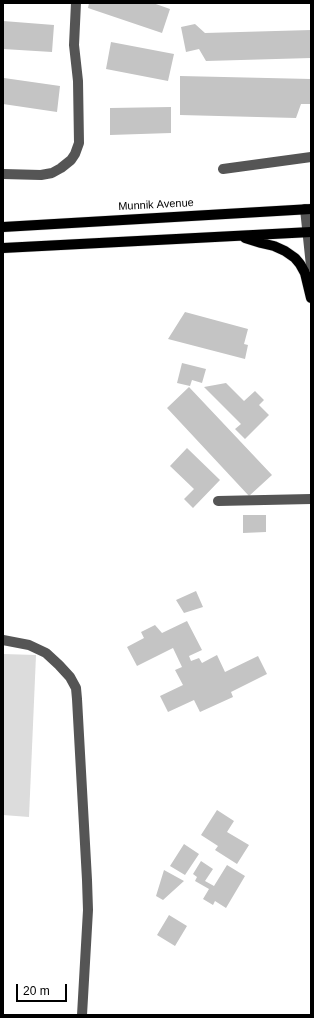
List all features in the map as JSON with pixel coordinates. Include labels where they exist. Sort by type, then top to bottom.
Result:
[{"type":"main road","name":"Munnik Avenue","points":[[3,227],[308,209]]},
{"type":"main road","points":[[3,248],[133,240],[310,232]]},
{"type":"main road","points":[[239,236],[274,246],[295,258],[300,264],[304,273],[311,298]]},
{"type":"street","points":[[3,174],[41,175],[52,173],[71,160],[75,154],[79,143],[78,81],[74,45],[76,3]]},
{"type":"street","points":[[223,169],[311,157]]},
{"type":"street","points":[[308,209],[311,266]]},
{"type":"street","points":[[218,501],[311,499]]},
{"type":"street","points":[[3,640],[29,645],[46,653],[70,677],[76,688],[88,910],[82,1015]]},
{"type":"shaded area","points":[[3,654],[36,655],[29,817],[3,815]]},
{"type":"building","points":[[89,3],[153,3],[170,9],[162,33],[88,8]]},
{"type":"building","points":[[3,21],[54,25],[52,52],[3,49]]},
{"type":"building","points":[[195,24],[205,33],[311,30],[311,58],[206,61],[199,49],[186,52],[181,27]]},
{"type":"building","points":[[111,42],[174,54],[168,81],[106,69]]},
{"type":"building","points":[[180,76],[311,79],[311,104],[301,104],[296,118],[180,115]]},
{"type":"building","points":[[4,78],[60,86],[57,112],[3,104]]},
{"type":"building","points":[[171,107],[171,133],[110,135],[110,108]]},
{"type":"building","points":[[185,312],[248,329],[244,344],[248,345],[245,359],[168,339]]},
{"type":"building","points":[[182,363],[206,369],[202,383],[192,380],[190,386],[177,383]]},
{"type":"building","points":[[226,383],[244,401],[255,391],[264,400],[259,405],[269,415],[245,439],[235,429],[241,424],[204,387]]},
{"type":"building","points":[[189,387],[272,475],[249,496],[167,408]]},
{"type":"building","points":[[187,448],[220,480],[193,508],[184,499],[194,489],[170,466]]},
{"type":"building","points":[[243,515],[266,515],[266,532],[243,533]]},
{"type":"building","points":[[196,591],[203,607],[184,613],[176,600]]},
{"type":"building","points":[[187,621],[202,650],[189,656],[191,661],[199,658],[202,663],[217,655],[225,672],[258,656],[267,674],[231,692],[233,697],[200,712],[194,700],[168,712],[160,696],[183,685],[175,670],[182,667],[173,648],[137,666],[127,647],[144,638],[141,632],[155,625],[162,633]]},
{"type":"building","points":[[217,810],[234,821],[227,832],[249,845],[237,864],[215,850],[218,846],[201,835]]},
{"type":"building","points":[[184,844],[199,854],[185,875],[170,866]]},
{"type":"building","points":[[201,861],[213,869],[205,881],[214,886],[227,865],[245,876],[226,908],[215,901],[213,905],[203,899],[209,889],[195,881],[197,877],[193,874]]},
{"type":"building","points":[[164,870],[184,881],[163,900],[156,896]]},
{"type":"building","points":[[169,915],[187,926],[175,946],[157,935]]}]
